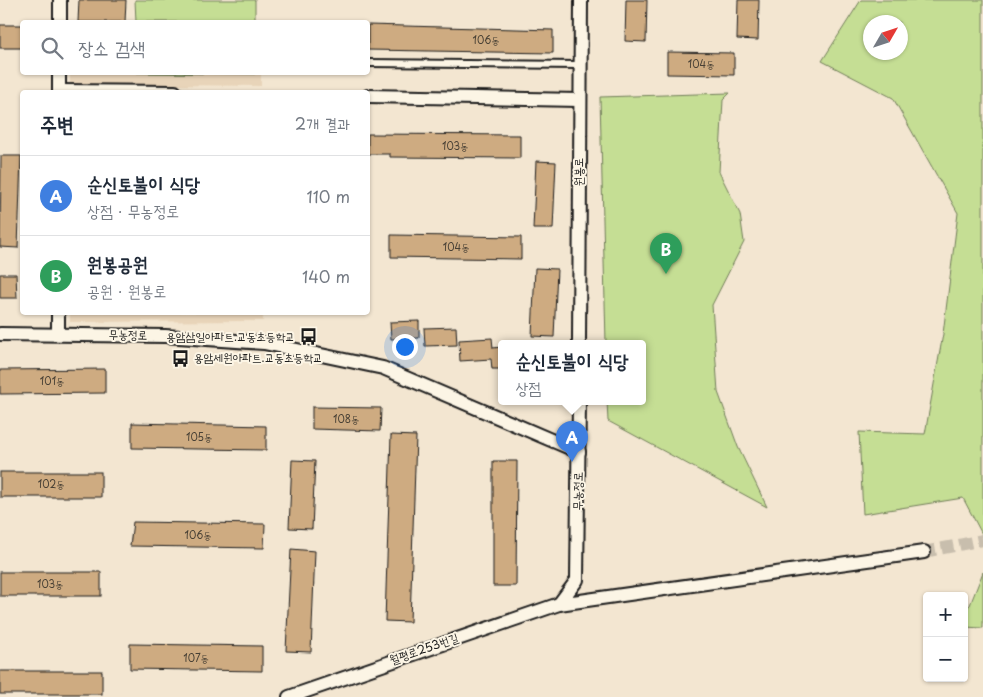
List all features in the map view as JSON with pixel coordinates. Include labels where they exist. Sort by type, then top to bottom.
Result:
[{"type":"street","points":[[60,0],[60,20]]},
{"type":"street","name":"원봉로","points":[[579,340],[579,66],[581,0]]},
{"type":"street","points":[[59,75],[59,90]]},
{"type":"street","points":[[370,96],[579,100]]},
{"type":"street","points":[[58,315],[58,334]]},
{"type":"street","name":"무농정로","points":[[0,334],[165,336],[264,343],[383,368],[579,452],[577,580],[559,604]]},
{"type":"street","points":[[579,405],[579,452]]},
{"type":"street","points":[[559,604],[924,552]]},
{"type":"street","name":"월평로253번길","points":[[289,697],[559,604]]},
{"type":"lane","points":[[370,63],[579,66]]},
{"type":"shaded area","points":[[70,75],[261,75],[261,86],[70,84]]},
{"type":"shaded area","points":[[70,315],[263,315],[263,321],[70,322]]},
{"type":"green space","points":[[135,0],[255,0],[255,20],[136,20]]},
{"type":"green space","points":[[861,0],[983,0],[983,536],[963,498],[863,514],[859,432],[925,434],[943,334],[958,213],[893,98],[822,61]]},
{"type":"green space","points":[[730,93],[723,100],[719,172],[740,214],[744,242],[712,305],[718,392],[738,447],[767,507],[608,421],[607,405],[646,405],[646,340],[606,340],[600,97]]},
{"type":"green space","points":[[983,572],[983,628],[968,627],[968,607]]},
{"type":"building","points":[[79,0],[126,0],[125,20],[78,20]]},
{"type":"building","points":[[626,0],[647,0],[646,42],[625,41]]},
{"type":"building","points":[[738,0],[759,0],[758,40],[737,39]]},
{"type":"building","points":[[0,25],[20,25],[20,48],[0,48]]},
{"type":"building","points":[[370,25],[553,30],[553,53],[370,50]]},
{"type":"building","points":[[667,52],[734,53],[734,75],[667,74]]},
{"type":"building","points":[[370,134],[520,135],[520,158],[390,157],[390,154],[370,154]]},
{"type":"building","points":[[1,156],[20,156],[18,248],[0,247]]},
{"type":"building","points":[[536,161],[556,162],[553,229],[533,229]]},
{"type":"building","points":[[391,235],[521,237],[521,259],[391,257]]},
{"type":"building","points":[[535,268],[557,269],[554,337],[532,336]]},
{"type":"building","points":[[0,274],[16,274],[17,298],[0,298]]},
{"type":"building","points":[[419,321],[419,338],[391,339],[390,322]]},
{"type":"building","points":[[456,327],[457,345],[425,346],[424,328]]},
{"type":"building","points":[[492,338],[493,348],[498,347],[498,369],[492,369],[491,359],[460,361],[459,340]]},
{"type":"building","points":[[105,369],[105,393],[0,394],[0,370]]},
{"type":"building","points":[[312,407],[381,408],[380,431],[312,429]]},
{"type":"building","points":[[132,423],[266,426],[266,450],[132,448]]},
{"type":"building","points":[[391,435],[416,436],[410,622],[385,621]]},
{"type":"building","points":[[292,460],[315,461],[312,529],[289,528]]},
{"type":"building","points":[[493,461],[517,461],[516,586],[493,586]]},
{"type":"building","points":[[0,472],[101,472],[101,497],[0,497]]},
{"type":"building","points":[[133,522],[265,524],[264,548],[130,546]]},
{"type":"building","points":[[291,549],[315,551],[311,652],[286,651]]},
{"type":"building","points":[[0,572],[101,572],[101,596],[0,596]]},
{"type":"building","points":[[130,644],[262,646],[262,671],[130,669]]},
{"type":"building","points":[[0,671],[102,671],[102,694],[0,694]]},
{"type":"tunnel","points":[[924,552],[983,540]]},
{"type":"place","name":"원봉공원","points":[[666,274]]},
{"type":"place","name":"용암삼일아파트.교동초등학교","points":[[309,337]]},
{"type":"place","name":"용암세원아파트.교동초등학교","points":[[180,358]]},
{"type":"place","name":"순신토불이 식당","points":[[572,462]]}]
